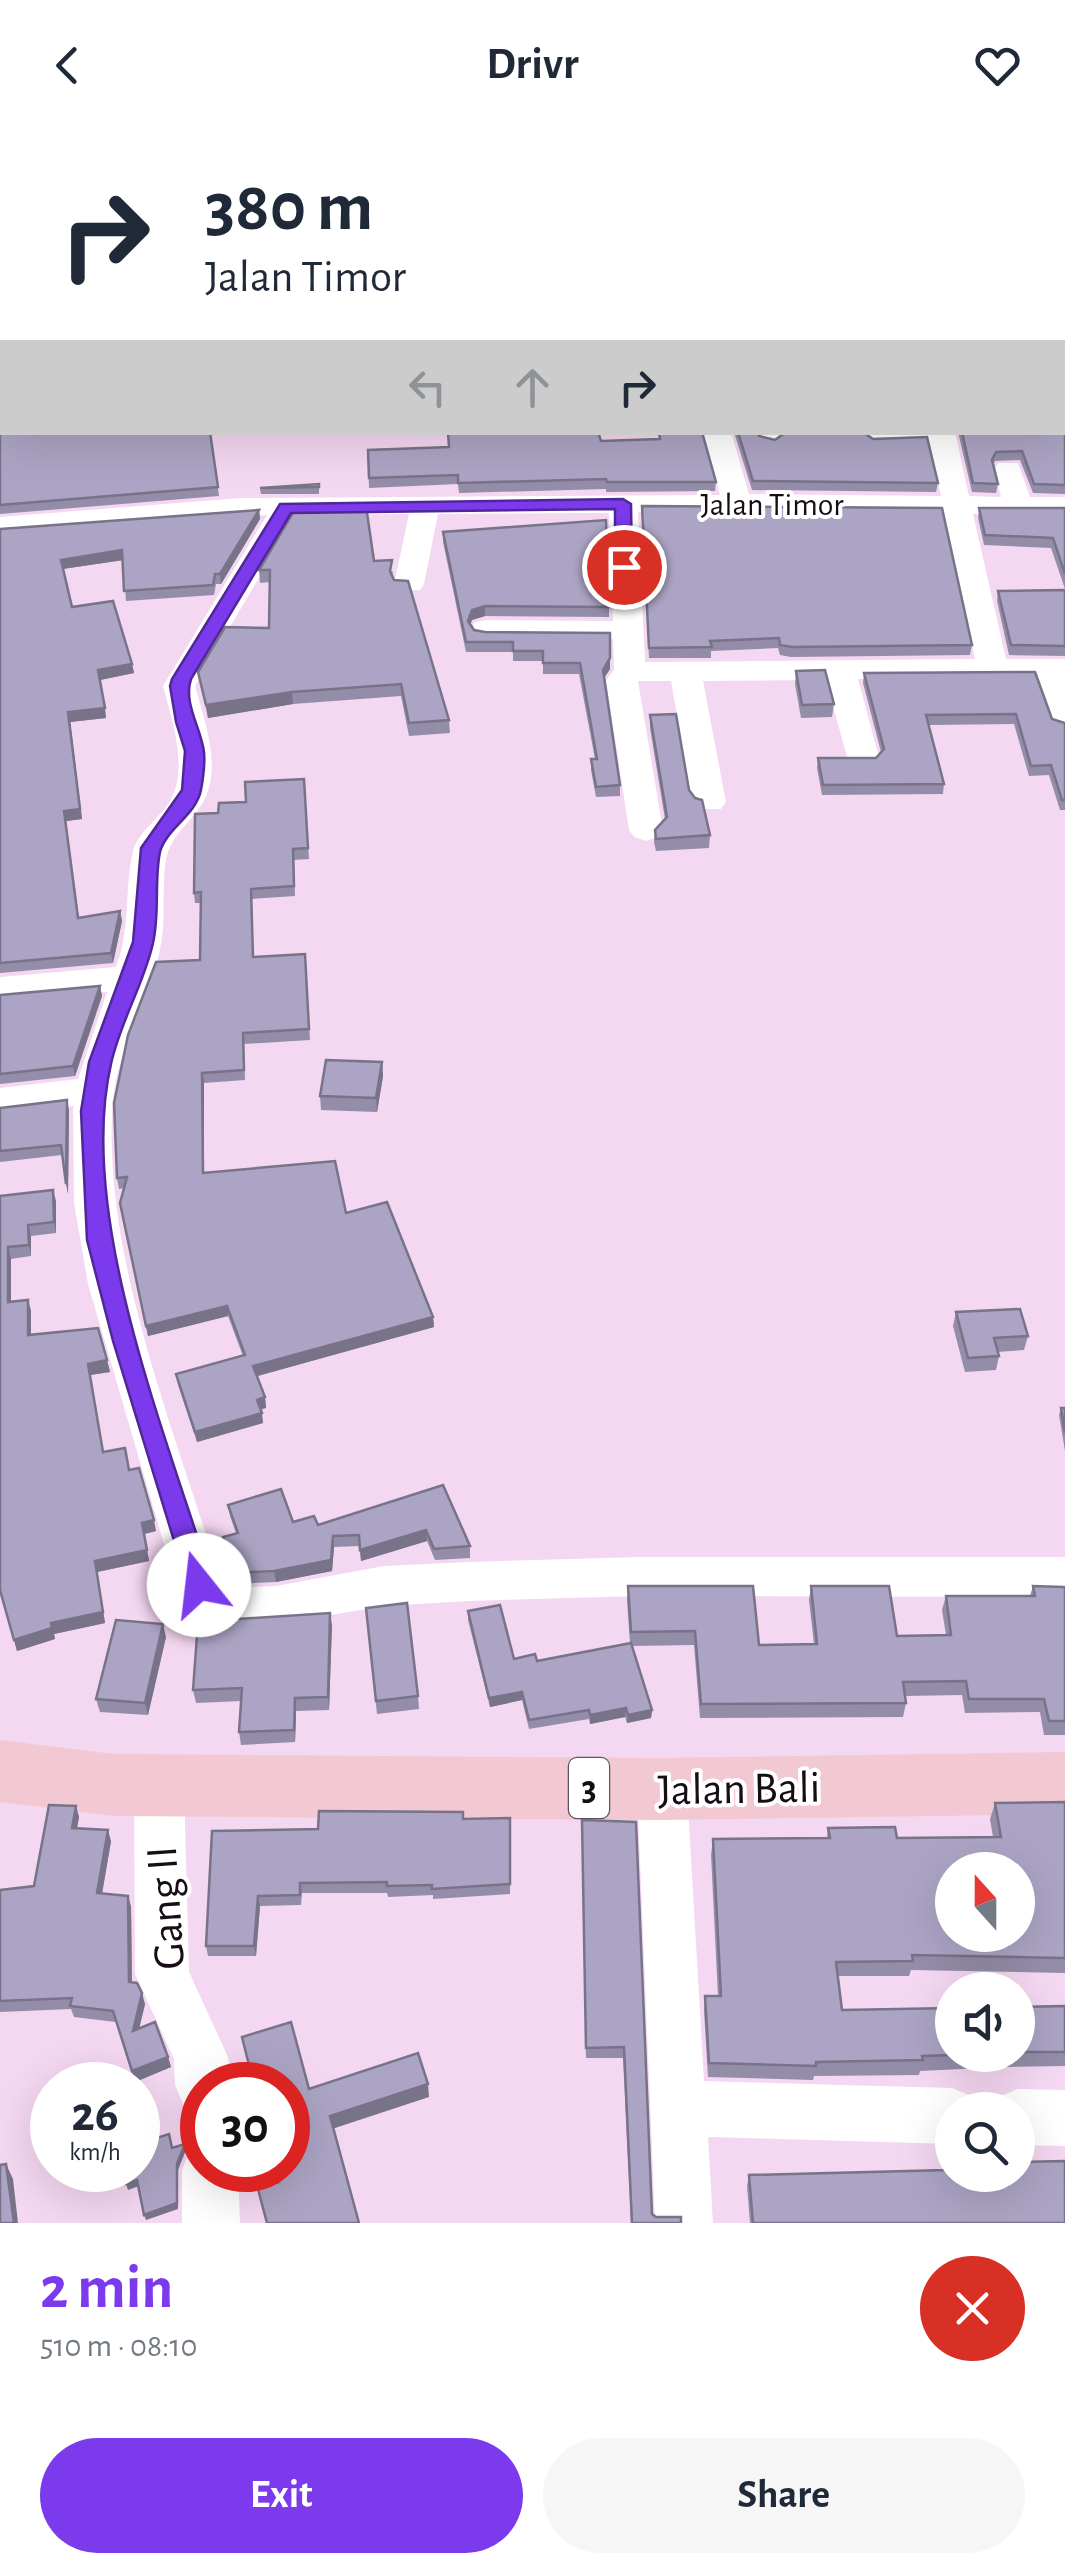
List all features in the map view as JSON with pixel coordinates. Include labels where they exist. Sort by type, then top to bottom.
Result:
[{"type":"highway","name":"3","points":[[0,1728],[136,1785]]},
{"type":"highway","name":"3","points":[[0,1771],[136,1785]]},
{"type":"highway","name":"Jalan Bali","points":[[136,1785],[662,1789],[1065,1783]]},
{"type":"street","points":[[718,435],[738,503]]},
{"type":"street","points":[[874,437],[908,435]]},
{"type":"street","points":[[941,435],[992,667]]},
{"type":"street","points":[[1008,469],[1018,506]]},
{"type":"street","name":"Jalan Timor","points":[[0,526],[241,507],[738,503],[1065,506]]},
{"type":"street","points":[[623,504],[625,630],[630,672]]},
{"type":"street","points":[[409,584],[425,505]]},
{"type":"street","points":[[81,1092],[100,1062],[118,979],[144,942],[151,848],[188,801],[195,774],[192,737],[179,686],[282,508]]},
{"type":"street","points":[[486,628],[625,630]]},
{"type":"street","points":[[646,830],[622,680],[630,672],[1057,668],[1065,721]]},
{"type":"street","points":[[840,669],[863,756]]},
{"type":"street","points":[[685,672],[709,802]]},
{"type":"street","points":[[0,989],[118,979]]},
{"type":"street","points":[[0,1102],[81,1092]]},
{"type":"street","points":[[81,1092],[92,1111],[94,1203],[109,1284],[199,1585],[210,1601],[224,1608],[271,1606],[357,1588],[496,1579],[1065,1577]]},
{"type":"street","name":"Gang II","points":[[136,1785],[162,1974],[201,2062]]},
{"type":"street","points":[[662,1789],[684,2223]]},
{"type":"street","points":[[678,2108],[935,2116]]},
{"type":"street","points":[[1035,2118],[1065,2118]]},
{"type":"street","points":[[210,2192],[211,2223]]},
{"type":"building","points":[[0,435],[210,435],[218,487],[0,505]]},
{"type":"building","points":[[448,435],[599,435],[601,441],[703,435],[716,482],[606,479],[458,483],[458,475],[369,478],[368,450],[449,447]]},
{"type":"building","points":[[739,435],[775,440],[782,435],[927,437],[938,483],[753,481]]},
{"type":"building","points":[[963,435],[1065,435],[1065,485],[1034,484],[1022,451],[996,452],[992,460],[998,484],[973,483]]},
{"type":"building","points":[[319,484],[319,487],[260,488]]},
{"type":"building","points":[[297,506],[366,506],[374,561],[392,560],[390,571],[394,580],[408,581],[449,720],[409,723],[401,684],[292,692],[206,705],[198,672],[225,627],[269,628],[270,570],[259,570]]},
{"type":"building","points":[[642,506],[942,508],[972,645],[792,647],[780,645],[779,638],[710,641],[712,647],[649,648]]},
{"type":"building","points":[[979,508],[1065,508],[1065,574],[1053,538],[985,535]]},
{"type":"building","points":[[259,510],[220,574],[215,574],[213,585],[124,591],[122,550],[61,560],[72,607],[113,601],[132,664],[98,670],[105,708],[68,712],[80,809],[64,811],[78,918],[120,911],[111,953],[0,963],[0,529]]},
{"type":"building","points":[[606,520],[609,607],[485,606],[472,610],[468,621],[474,630],[485,632],[610,633],[610,658],[603,670],[620,785],[596,787],[591,759],[597,759],[580,663],[543,663],[543,651],[513,651],[513,642],[466,642],[443,532]]},
{"type":"building","points":[[1065,590],[1065,646],[1011,645],[998,591]]},
{"type":"building","points":[[825,670],[834,704],[802,705],[796,671]]},
{"type":"building","points":[[1035,672],[1052,719],[1065,723],[1065,800],[1051,765],[1031,766],[1016,714],[926,715],[944,784],[823,785],[818,758],[876,758],[884,749],[864,673]]},
{"type":"building","points":[[676,714],[689,790],[702,800],[710,835],[656,839],[655,830],[667,817],[650,715]]},
{"type":"building","points":[[304,779],[308,848],[293,849],[294,886],[251,889],[253,957],[305,954],[309,1029],[243,1033],[244,1070],[202,1073],[203,1173],[335,1161],[346,1213],[387,1202],[433,1317],[253,1366],[265,1397],[257,1400],[262,1413],[195,1432],[176,1374],[245,1355],[227,1306],[146,1326],[120,1203],[127,1177],[117,1178],[114,1103],[128,1035],[156,962],[200,960],[201,892],[194,893],[195,814],[218,813],[219,803],[246,802],[245,782]]},
{"type":"building","points":[[100,986],[73,1066],[0,1074],[0,995]]},
{"type":"building","points":[[326,1060],[382,1062],[376,1098],[320,1096]]},
{"type":"building","points":[[67,1100],[66,1184],[61,1145],[0,1151],[0,1108]]},
{"type":"building","points":[[53,1190],[54,1222],[28,1225],[29,1245],[8,1247],[8,1302],[28,1300],[28,1335],[98,1328],[107,1360],[88,1364],[103,1452],[125,1448],[129,1470],[139,1468],[154,1520],[142,1523],[147,1550],[95,1561],[103,1612],[51,1623],[52,1628],[14,1640],[0,1590],[0,1196]]},
{"type":"building","points":[[1020,1309],[1028,1336],[994,1338],[999,1356],[968,1358],[956,1312]]},
{"type":"building","points":[[443,1485],[470,1546],[434,1549],[426,1530],[360,1550],[359,1535],[333,1536],[331,1560],[274,1571],[229,1573],[221,1565],[232,1563],[223,1537],[238,1533],[228,1505],[281,1489],[293,1522],[314,1516],[318,1525]]},
{"type":"building","points":[[628,1586],[753,1586],[759,1645],[817,1644],[811,1586],[889,1586],[897,1636],[951,1635],[946,1596],[1035,1596],[1033,1586],[1065,1587],[1065,1721],[1049,1721],[1044,1699],[969,1699],[966,1681],[903,1682],[906,1703],[701,1704],[695,1631],[631,1632]]},
{"type":"building","points":[[407,1603],[418,1696],[376,1701],[366,1608]]},
{"type":"building","points":[[500,1605],[514,1659],[535,1654],[537,1661],[631,1643],[652,1710],[628,1715],[626,1708],[590,1715],[589,1710],[529,1720],[522,1692],[489,1698],[468,1611]]},
{"type":"building","points":[[199,1608],[238,1619],[330,1613],[328,1697],[295,1698],[294,1730],[239,1732],[242,1688],[193,1690]]},
{"type":"building","points":[[116,1620],[163,1624],[145,1703],[96,1699]]},
{"type":"building","points":[[1065,1802],[1065,1958],[912,1955],[913,1961],[836,1962],[842,2010],[935,2008],[935,2056],[922,2056],[923,2060],[816,2062],[816,2066],[709,2063],[705,1996],[721,1996],[713,1839],[830,1838],[828,1828],[895,1827],[897,1838],[1001,1837],[995,1803]]},
{"type":"building","points":[[49,1805],[76,1806],[72,1828],[108,1830],[97,1893],[128,1896],[129,1982],[137,1983],[142,1993],[133,2031],[155,2022],[168,2057],[155,2062],[129,2062],[113,2011],[70,2006],[72,1998],[0,2001],[0,1890],[34,1886]]},
{"type":"building","points":[[319,1811],[463,1812],[463,1819],[510,1818],[510,1884],[432,1889],[432,1885],[387,1886],[387,1882],[300,1883],[300,1895],[258,1896],[254,1946],[206,1946],[212,1831],[318,1829]]},
{"type":"building","points":[[582,1820],[636,1822],[652,2214],[681,2217],[681,2223],[632,2223],[624,2047],[586,2048]]},
{"type":"building","points":[[1065,2006],[1065,2052],[1035,2052],[1035,2007]]},
{"type":"building","points":[[291,2022],[302,2062],[248,2062],[242,2037]]},
{"type":"building","points":[[418,2053],[428,2084],[330,2116],[359,2223],[267,2223],[259,2192],[310,2192],[310,2089]]},
{"type":"building","points":[[169,2134],[172,2148],[180,2146],[177,2203],[144,2215],[139,2192],[160,2192],[160,2137]]},
{"type":"building","points":[[1065,2161],[1065,2223],[753,2223],[749,2175],[935,2170],[935,2192],[1035,2192],[1035,2162]]},
{"type":"building","points":[[6,2164],[14,2223],[0,2223],[0,2165]]},
{"type":"route","points":[[199,1585],[109,1284],[94,1203],[92,1111],[100,1062],[144,942],[154,838],[188,801],[195,774],[192,737],[185,722],[179,686],[286,508],[623,504],[624,567]]}]
